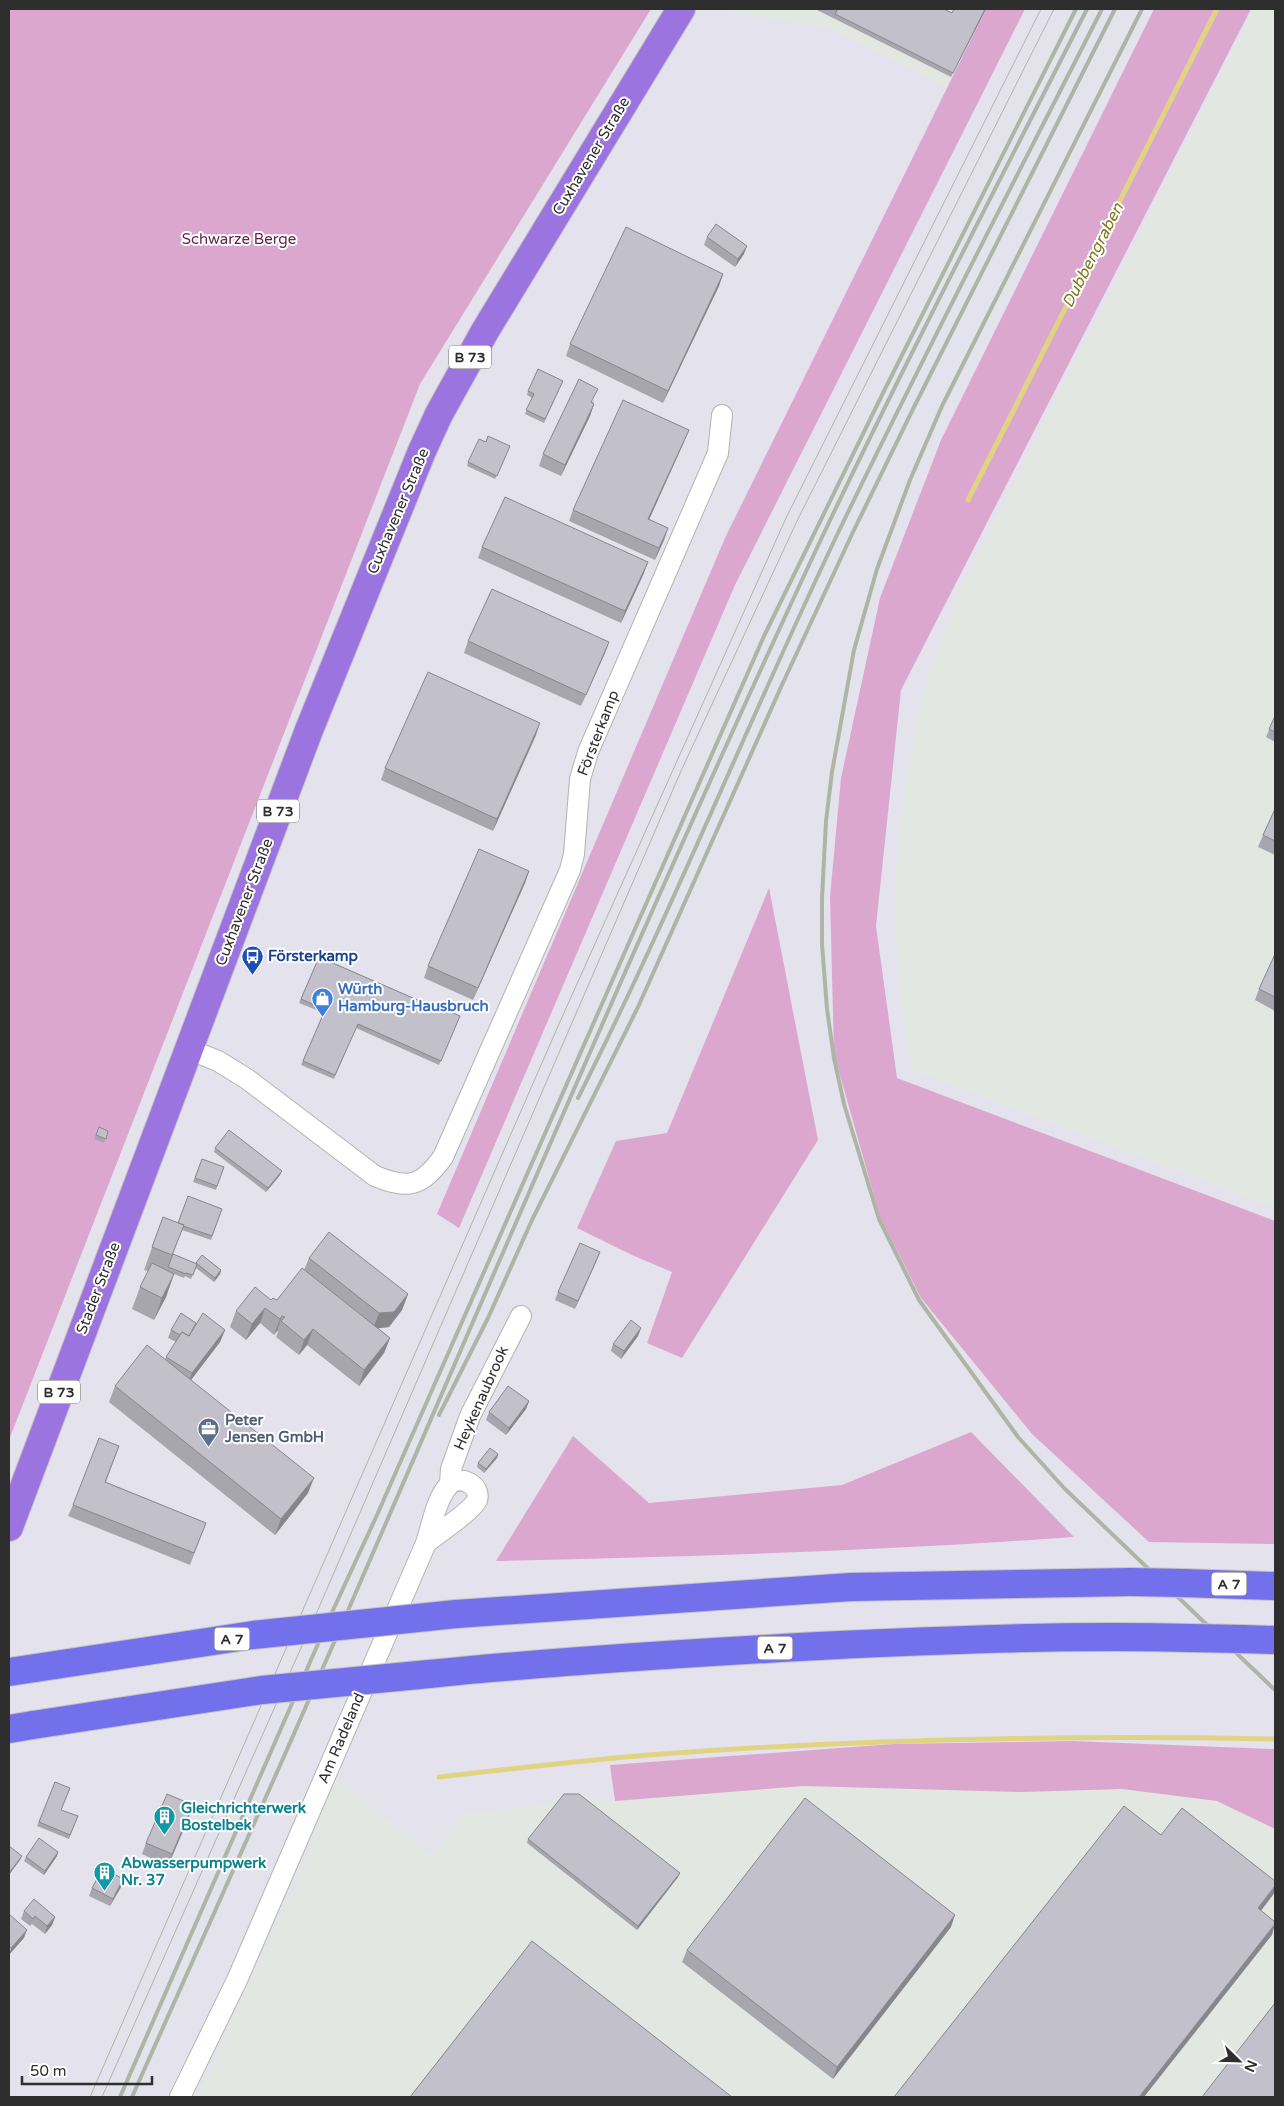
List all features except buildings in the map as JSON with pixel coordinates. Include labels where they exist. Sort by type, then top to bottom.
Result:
[{"type":"highway","name":"A 7","points":[[9,1672],[253,1636],[456,1614],[851,1587],[1130,1582],[1275,1586]]},
{"type":"highway","name":"A 7","points":[[9,1729],[262,1690],[537,1663],[939,1640],[1123,1636],[1275,1640]]},
{"type":"main road","name":"Cuxhavener Straße","points":[[188,1050],[320,703],[401,502],[439,414],[485,331],[681,9]]},
{"type":"main road","name":"Stader Straße","points":[[9,1527],[188,1050]]},
{"type":"street","name":"Försterkamp","points":[[188,1050],[218,1061],[248,1079],[375,1176],[404,1184],[419,1182],[431,1173],[444,1156],[570,870],[574,854],[580,779],[588,752],[718,452],[722,415]]},
{"type":"street","name":"Heykenaubrook","points":[[450,1483],[451,1469],[470,1416],[521,1316]]},
{"type":"street","name":"Am Radeland","points":[[180,2097],[237,1980],[426,1543],[439,1503],[450,1483],[457,1481],[470,1483],[475,1488],[477,1494],[476,1501],[470,1509],[426,1543]]},
{"type":"shaded area","points":[[725,9],[986,9],[946,87],[831,29]]},
{"type":"shaded area","points":[[1253,9],[1275,9],[1275,1208],[912,1070],[901,1003],[896,943],[895,889],[900,820],[917,721],[930,672],[946,626],[972,566]]},
{"type":"shaded area","points":[[335,1777],[431,1855],[465,1813],[539,1806],[562,1798],[615,1801],[804,1786],[1022,1792],[1122,1789],[1217,1801],[1275,1829],[1275,2097],[197,2097],[302,1869]]},
{"type":"green space","name":"Schwarze Berge","points":[[9,9],[651,9],[420,384],[9,1440]]},
{"type":"green space","points":[[986,9],[1025,9],[735,585],[459,1228],[437,1214],[725,538]]},
{"type":"green space","points":[[1154,9],[1251,9],[901,690],[876,926],[897,1078],[1275,1221],[1275,1544],[1149,1542],[1032,1434],[921,1298],[880,1217],[834,1054],[830,897],[841,778],[880,598],[941,440]]},
{"type":"green space","points":[[769,888],[818,1140],[682,1358],[647,1343],[672,1272],[577,1228],[616,1141],[667,1133]]},
{"type":"green space","points":[[971,1432],[1074,1537],[785,1553],[496,1561],[573,1436],[649,1503],[842,1485]]},
{"type":"green space","points":[[1072,1741],[1275,1749],[1275,1829],[1217,1801],[1122,1789],[1022,1792],[804,1786],[615,1801],[610,1765],[893,1744]]},
{"type":"waterway","name":"Dubbengraben","points":[[968,500],[1217,9]]},
{"type":"waterway","points":[[439,1777],[648,1755],[805,1745],[1040,1738],[1275,1739]]},
{"type":"tram line","points":[[90,2097],[559,1024],[786,518],[1041,9]]},
{"type":"tram line","points":[[102,2097],[320,1605],[681,771],[797,521],[1054,9]]},
{"type":"railway","points":[[120,2097],[328,1621],[377,1515],[764,636],[884,391],[1076,9]]},
{"type":"railway","points":[[132,2097],[317,1682],[699,805],[823,535],[887,403],[1087,9]]},
{"type":"railway","points":[[578,1098],[645,959],[837,535],[935,337],[1102,9]]},
{"type":"railway","points":[[439,1415],[488,1318],[532,1220],[638,1007],[781,687],[853,532],[1115,9]]},
{"type":"railway","points":[[1142,9],[942,406],[910,480],[877,569],[854,650],[832,772],[826,821],[822,944],[827,1009],[834,1058],[844,1104],[879,1219],[919,1300],[1018,1437],[1064,1488],[1275,1690]]},
{"type":"place","name":"Försterkamp","points":[[252,975]]},
{"type":"place","name":"Würth Hamburg-Hausbruch","points":[[322,1017]]},
{"type":"place","name":"Peter Jensen GmbH","points":[[209,1448]]},
{"type":"place","name":"Gleichrichterwerk Bostelbek","points":[[165,1836]]},
{"type":"place","name":"Abwasserpumpwerk Nr. 37","points":[[105,1891]]}]
